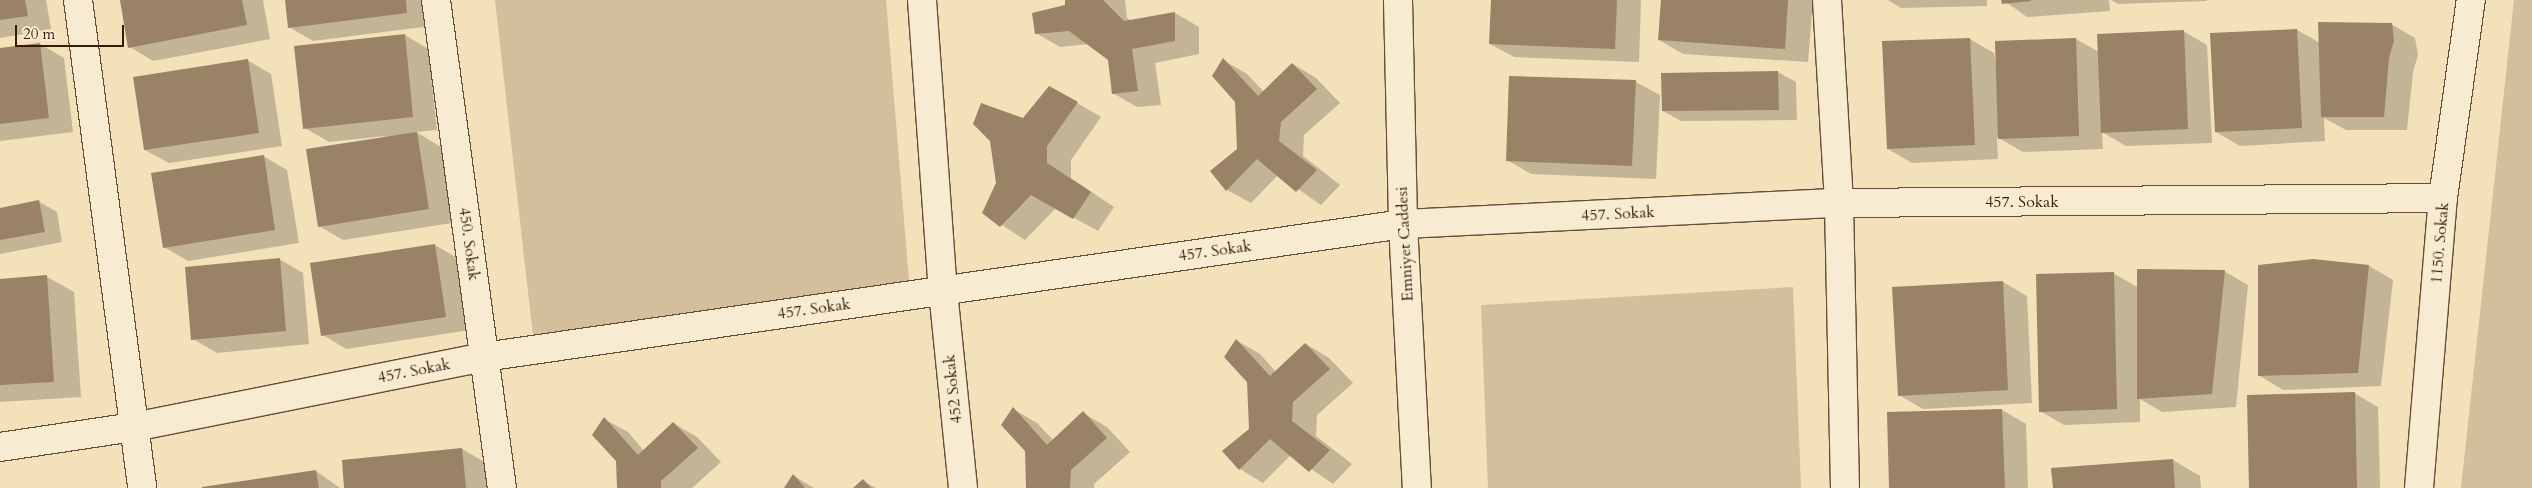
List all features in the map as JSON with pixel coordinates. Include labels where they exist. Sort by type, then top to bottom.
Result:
[{"type":"street","points":[[78,0],[142,488]]},
{"type":"street","name":"450. Sokak","points":[[436,0],[502,488]]},
{"type":"street","name":"452 Sokak","points":[[922,0],[943,291],[963,488]]},
{"type":"street","name":"Emniyet Caddesi","points":[[1398,0],[1403,224],[1417,488]]},
{"type":"street","points":[[1827,0],[1839,203],[1845,488]]},
{"type":"street","name":"1150. Sokak","points":[[2419,488],[2443,198],[2471,0]]},
{"type":"street","name":"457. Sokak","points":[[0,447],[134,427],[484,358],[1403,224],[1839,203],[2443,198]]},
{"type":"shaded area","points":[[495,0],[886,0],[909,281],[533,336]]},
{"type":"shaded area","points":[[2514,0],[2532,0],[2532,488],[2461,488]]},
{"type":"shaded area","points":[[1793,287],[1801,488],[1488,488],[1481,305]]},
{"type":"building","points":[[0,0],[25,0],[28,16],[0,20]]},
{"type":"building","points":[[120,0],[242,0],[247,25],[128,48]]},
{"type":"building","points":[[285,0],[406,0],[407,13],[288,28]]},
{"type":"building","points":[[1065,0],[1103,0],[1124,21],[1175,12],[1175,41],[1132,49],[1138,91],[1112,94],[1108,60],[1069,31],[1035,34],[1032,13],[1065,5]]},
{"type":"building","points":[[1491,0],[1617,0],[1615,49],[1489,44]]},
{"type":"building","points":[[1661,0],[1788,0],[1785,49],[1658,40]]},
{"type":"building","points":[[2001,0],[2031,0],[2031,1],[2002,4]]},
{"type":"building","points":[[2318,22],[2392,23],[2394,41],[2389,58],[2384,117],[2321,117]]},
{"type":"building","points":[[2297,29],[2302,128],[2215,132],[2210,33]]},
{"type":"building","points":[[2184,30],[2188,129],[2101,133],[2097,34]]},
{"type":"building","points":[[405,34],[413,117],[303,129],[294,46]]},
{"type":"building","points":[[1970,38],[1975,145],[1887,149],[1882,41]]},
{"type":"building","points":[[2076,38],[2079,136],[1998,139],[1995,41]]},
{"type":"building","points":[[40,43],[49,118],[0,124],[0,48]]},
{"type":"building","points":[[1223,58],[1258,96],[1292,63],[1317,89],[1281,122],[1279,141],[1317,170],[1296,192],[1257,159],[1226,191],[1210,171],[1237,149],[1235,102],[1212,76]]},
{"type":"building","points":[[248,59],[259,133],[144,150],[133,77]]},
{"type":"building","points":[[1778,71],[1779,110],[1662,111],[1661,73]]},
{"type":"building","points":[[1509,76],[1636,80],[1632,166],[1506,161]]},
{"type":"building","points":[[1049,86],[1078,102],[1047,146],[1047,163],[1091,192],[1073,219],[1031,195],[1000,227],[982,213],[996,183],[990,141],[973,124],[981,103],[1023,118]]},
{"type":"building","points":[[417,132],[429,209],[318,227],[306,149]]},
{"type":"building","points":[[264,155],[275,230],[163,248],[151,173]]},
{"type":"building","points":[[39,200],[45,232],[0,240],[0,208]]},
{"type":"building","points":[[435,244],[446,317],[321,336],[310,263]]},
{"type":"building","points":[[280,258],[286,331],[191,340],[185,267]]},
{"type":"building","points":[[2313,259],[2369,265],[2358,373],[2258,376],[2258,265]]},
{"type":"building","points":[[2137,269],[2225,270],[2212,394],[2137,399]]},
{"type":"building","points":[[2114,272],[2117,409],[2039,412],[2036,274]]},
{"type":"building","points":[[47,275],[54,382],[0,385],[0,279]]},
{"type":"building","points":[[2003,281],[2008,390],[1898,396],[1892,287]]},
{"type":"building","points":[[1236,339],[1270,376],[1305,343],[1330,369],[1293,402],[1292,421],[1330,450],[1309,472],[1270,439],[1239,470],[1222,451],[1249,429],[1247,382],[1224,357]]},
{"type":"building","points":[[2355,392],[2357,488],[2249,488],[2247,395]]},
{"type":"building","points":[[1013,407],[1047,445],[1083,411],[1107,438],[1071,470],[1070,488],[1026,488],[1025,451],[1001,425]]},
{"type":"building","points":[[2002,409],[2005,488],[1889,488],[1887,412]]},
{"type":"building","points":[[604,417],[638,455],[673,422],[698,448],[661,481],[661,488],[617,488],[616,461],[592,435]]},
{"type":"building","points":[[462,448],[466,488],[344,488],[342,460]]},
{"type":"building","points":[[2173,459],[2175,488],[2053,488],[2051,468]]},
{"type":"building","points":[[316,470],[319,488],[202,488],[202,487]]},
{"type":"building","points":[[793,474],[805,488],[784,488]]},
{"type":"building","points":[[863,479],[871,488],[853,488]]}]
